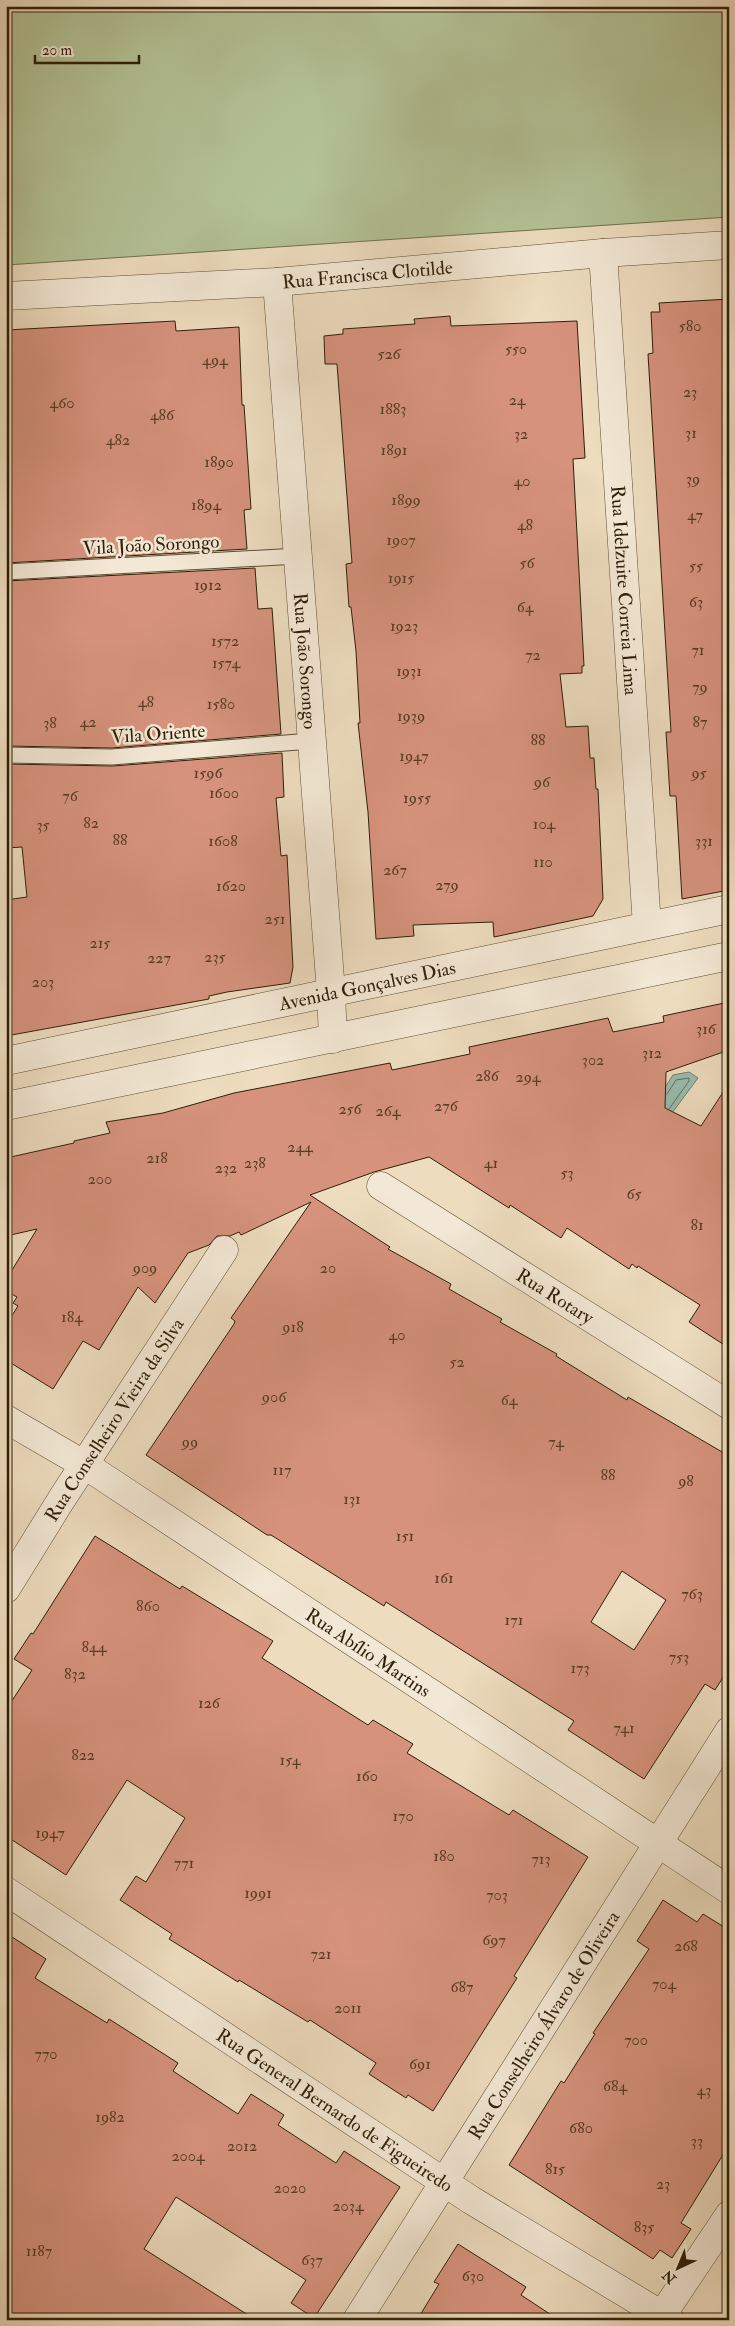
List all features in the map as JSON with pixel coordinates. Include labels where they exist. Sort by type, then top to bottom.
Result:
[{"type":"street","name":"Rua Francisca Clotilde","points":[[6,296],[277,282],[602,253],[729,245]]},
{"type":"street","name":"Rua Idelzuite Correia Lima","points":[[602,253],[647,926]]},
{"type":"street","name":"Rua João Sorongo","points":[[277,282],[332,992],[333,1039]]},
{"type":"street","name":"Avenida Gonçalves Dias","points":[[6,1061],[729,910]]},
{"type":"street","points":[[6,1106],[729,956]]},
{"type":"street","name":"Rua Rotary","points":[[382,1186],[729,1405]]},
{"type":"street","name":"Rua Conselheiro Vieira da Silva","points":[[6,1589],[224,1250]]},
{"type":"street","name":"Rua Abílio Martins","points":[[6,1419],[85,1465],[658,1845],[729,1890]]},
{"type":"street","name":"Rua Conselheiro Álvaro de Oliveira","points":[[357,2320],[729,1731]]},
{"type":"street","name":"Rua General Bernardo de Figueiredo","points":[[6,1891],[445,2182],[666,2317]]},
{"type":"street","points":[[666,2317],[729,2215]]},
{"type":"lane","name":"Vila João Sorongo","points":[[6,572],[298,556]]},
{"type":"lane","name":"Vila Oriente","points":[[6,754],[112,757],[312,741]]},
{"type":"shaded area","points":[[6,6],[729,6],[729,217],[6,265]]},
{"type":"water","points":[[689,1072],[698,1078],[669,1117],[653,1106],[673,1075]]},
{"type":"building","points":[[729,299],[729,890],[682,899],[676,796],[670,796],[666,732],[671,732],[648,354],[653,353],[651,312],[660,312],[659,303]]},
{"type":"building","points":[[450,316],[451,326],[577,321],[585,458],[573,459],[584,666],[582,666],[582,673],[560,674],[566,727],[588,726],[590,758],[594,758],[596,789],[598,789],[603,899],[593,916],[494,937],[493,922],[413,925],[414,936],[376,939],[368,812],[358,723],[360,723],[356,651],[351,607],[349,607],[346,564],[352,563],[337,364],[325,364],[324,336],[343,334],[343,329],[415,324],[414,319]]},
{"type":"building","points":[[175,321],[176,331],[239,327],[242,405],[244,405],[251,509],[244,510],[247,549],[6,563],[6,330]]},
{"type":"building","points":[[255,568],[258,609],[272,608],[281,734],[112,748],[6,746],[6,581]]},
{"type":"building","points":[[282,753],[284,797],[276,798],[281,856],[287,855],[293,967],[290,983],[227,992],[209,996],[209,999],[6,1036],[6,900],[27,897],[22,847],[6,848],[6,764],[113,766]]},
{"type":"building","points":[[729,1002],[729,1050],[666,1072],[665,1108],[701,1126],[729,1083],[729,1348],[689,1322],[700,1305],[638,1266],[637,1268],[632,1264],[629,1269],[567,1228],[561,1238],[510,1205],[509,1208],[429,1157],[374,1172],[310,1195],[390,1247],[388,1249],[451,1284],[449,1289],[502,1319],[500,1322],[557,1354],[556,1356],[627,1400],[628,1397],[729,1456],[729,1668],[715,1690],[705,1684],[644,1779],[568,1730],[574,1721],[386,1602],[384,1606],[271,1535],[267,1535],[146,1455],[234,1324],[235,1321],[231,1318],[311,1202],[241,1235],[239,1232],[230,1236],[217,1236],[209,1245],[188,1253],[155,1303],[138,1287],[99,1350],[83,1341],[53,1389],[6,1360],[6,1325],[18,1306],[13,1303],[17,1297],[6,1291],[6,1280],[37,1229],[6,1236],[6,1158],[110,1133],[106,1122],[163,1113],[234,1093],[390,1063],[392,1070],[470,1054],[469,1047],[608,1018],[613,1032],[664,1022],[663,1016]],"holes":[[[622,1571],[666,1600],[634,1650],[591,1622]]]},
{"type":"building","points":[[95,1536],[180,1589],[182,1586],[273,1641],[262,1658],[368,1725],[373,1720],[413,1744],[407,1753],[509,1815],[513,1810],[588,1857],[514,1976],[517,1978],[433,2111],[408,2095],[406,2098],[369,2074],[376,2063],[310,2020],[308,2022],[239,1980],[238,1982],[169,1939],[172,1934],[120,1900],[136,1876],[146,1882],[185,1818],[127,1780],[66,1875],[6,1836],[6,1710],[32,1670],[14,1659],[31,1633],[33,1634]]},
{"type":"building","points":[[663,1900],[697,1922],[703,1914],[729,1930],[729,2145],[681,2223],[691,2229],[672,2258],[660,2250],[653,2259],[509,2165],[561,2081],[564,2083],[595,2034],[593,2033],[649,1949],[637,1941]]},
{"type":"building","points":[[6,1933],[46,1959],[35,1978],[107,2023],[109,2019],[178,2063],[173,2071],[238,2114],[251,2094],[284,2115],[278,2125],[336,2163],[344,2151],[400,2187],[314,2318],[291,2303],[306,2280],[176,2197],[144,2249],[256,2320],[6,2320]]},
{"type":"building","points":[[458,2244],[526,2287],[521,2295],[559,2320],[417,2320],[439,2284],[434,2282]]}]
